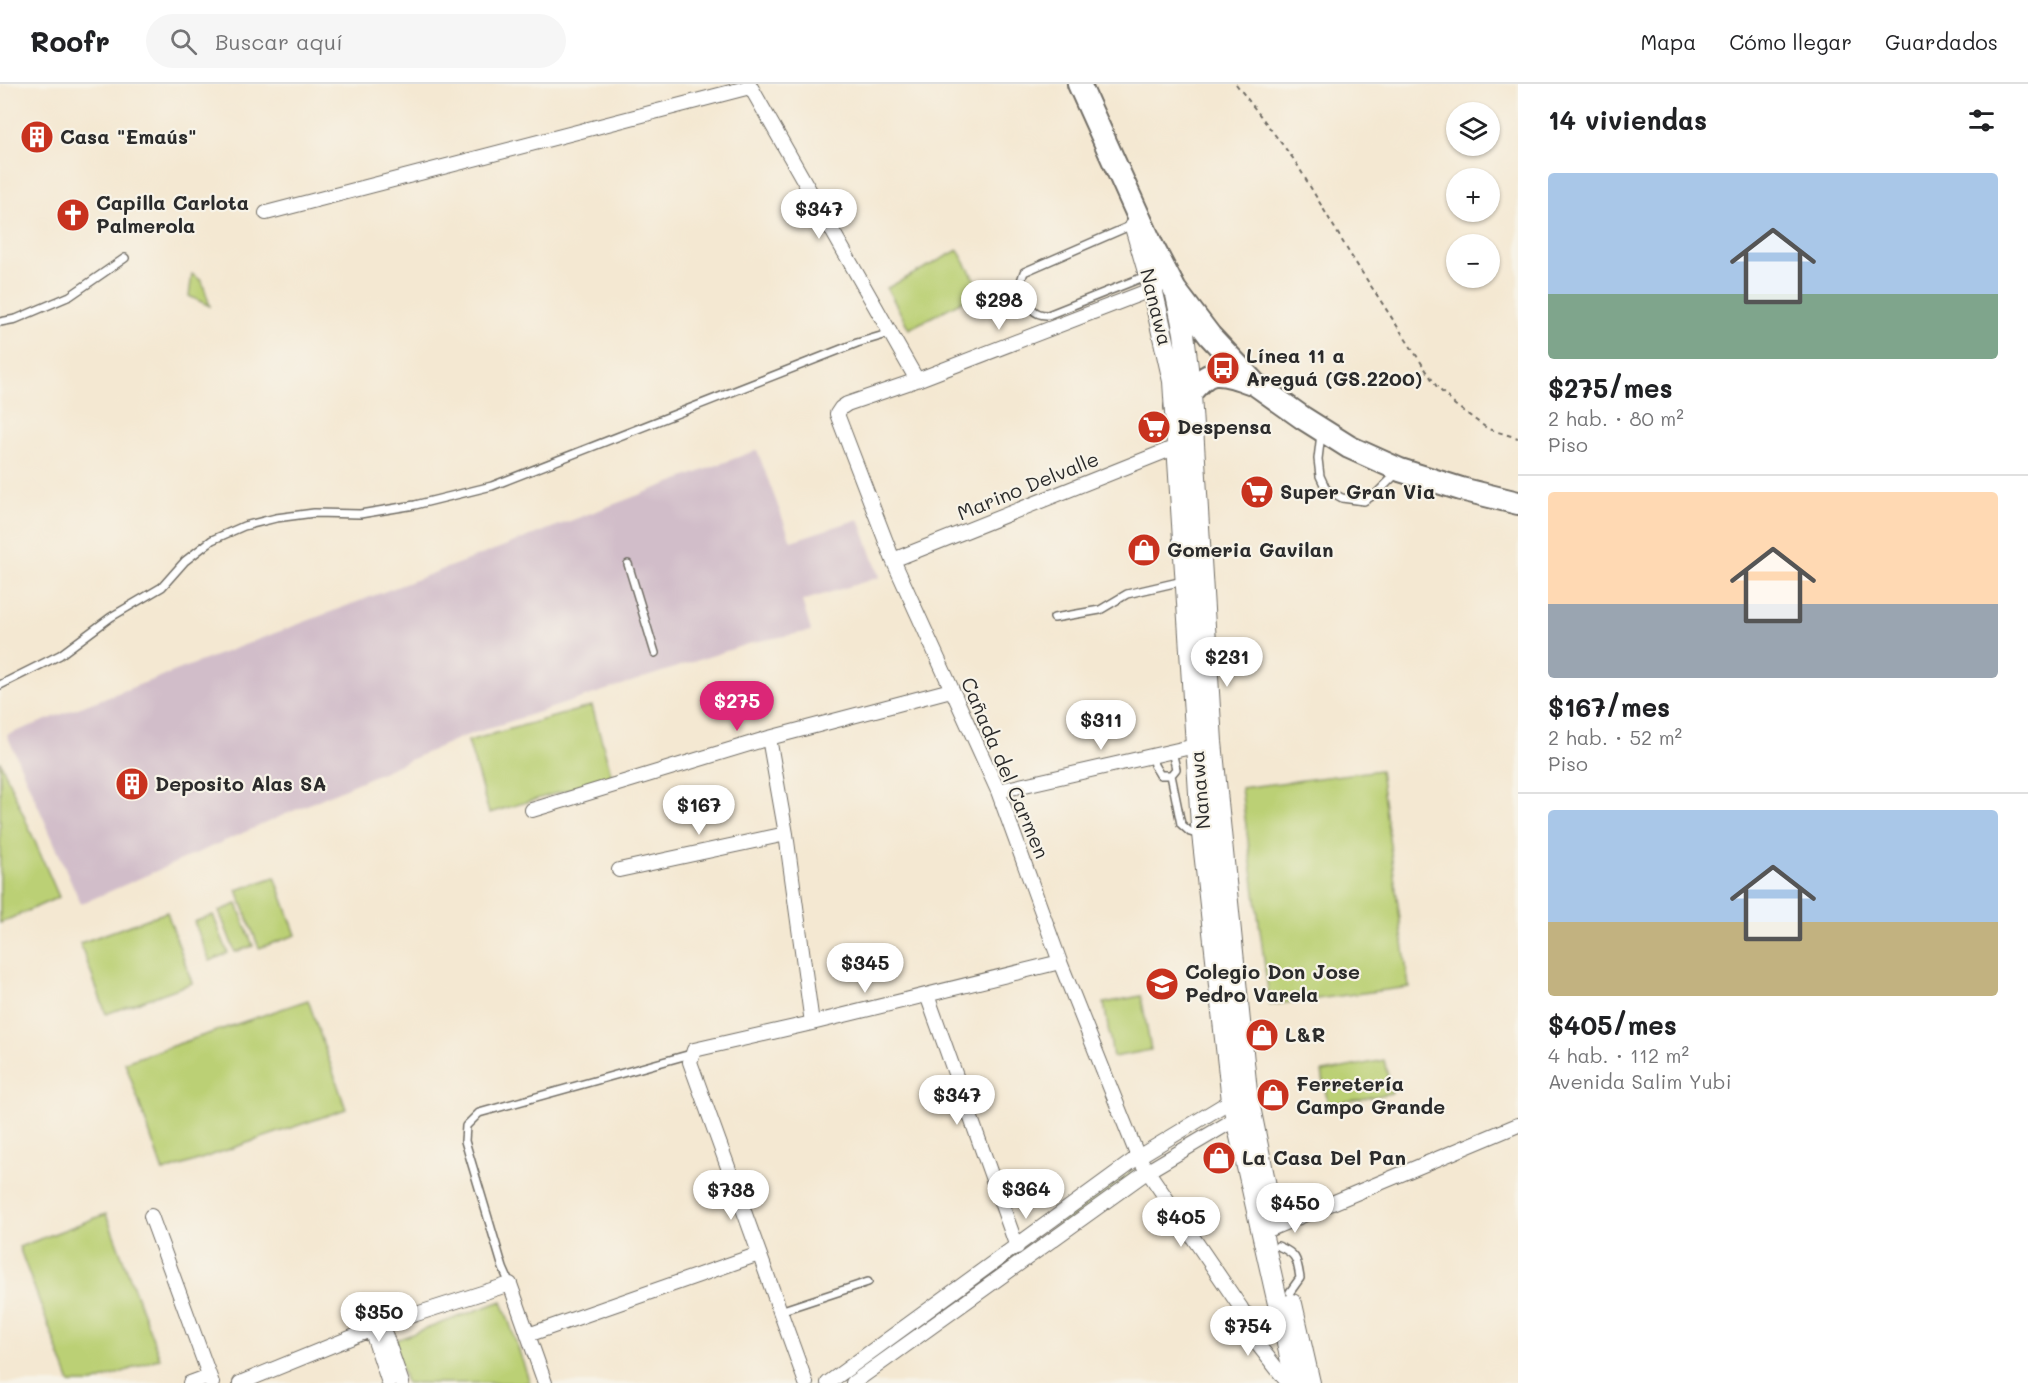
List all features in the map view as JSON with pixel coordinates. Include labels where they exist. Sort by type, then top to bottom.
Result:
[{"type":"main road","points":[[1079,84],[1175,290],[1210,336],[1255,384],[1321,430],[1350,447],[1400,470],[1461,489],[1518,503]]},
{"type":"main road","name":"Nanawa","points":[[1130,195],[1134,224],[1168,353],[1183,400],[1176,447],[1189,518],[1185,580],[1197,643]]},
{"type":"main road","name":"Nanawa","points":[[1175,290],[1184,333],[1183,400],[1208,829],[1241,1105],[1272,1235],[1290,1292],[1310,1383]]},
{"type":"main road","points":[[1183,400],[1199,382],[1212,374],[1223,372],[1255,384]]},
{"type":"main road","name":"Nanawa","points":[[1272,1235],[1283,1324],[1296,1383]]},
{"type":"street","points":[[266,213],[749,85],[917,380],[1150,281],[1175,290]]},
{"type":"street","name":"Cañada del Carmen","points":[[917,380],[847,404],[837,414],[893,560],[998,791],[1060,962],[1138,1157],[1241,1308]]},
{"type":"street","name":"Marino Delvalle","points":[[893,560],[1176,447]]},
{"type":"street","points":[[532,810],[770,738],[951,690]]},
{"type":"street","points":[[770,738],[786,834],[812,1023]]},
{"type":"street","points":[[998,791],[1204,744]]},
{"type":"street","points":[[619,870],[786,834]]},
{"type":"street","points":[[807,1383],[690,1062],[691,1054],[694,1050],[1060,962]]},
{"type":"street","points":[[927,995],[1017,1247]]},
{"type":"street","points":[[828,1383],[1138,1157],[1241,1105]]},
{"type":"street","points":[[852,1383],[1241,1105]]},
{"type":"street","points":[[1272,1235],[1518,1125]]},
{"type":"street","points":[[151,1216],[210,1379],[190,1383]]},
{"type":"street","points":[[528,1335],[759,1254]]},
{"type":"street","points":[[240,1383],[376,1327],[510,1284],[545,1383]]},
{"type":"street","points":[[1241,1308],[1270,1333],[1278,1333],[1283,1324]]},
{"type":"street","points":[[1241,1308],[1259,1346],[1288,1383]]},
{"type":"street","points":[[376,1327],[389,1383]]},
{"type":"street","points":[[376,1327],[402,1383]]},
{"type":"lane","points":[[1134,224],[1024,272],[1020,285],[1034,313],[1048,315],[1150,281]]},
{"type":"lane","points":[[0,322],[16,318],[70,296],[125,258]]},
{"type":"lane","points":[[0,685],[60,655],[111,616],[162,587],[184,561],[212,540],[244,526],[276,518],[314,513],[360,514],[415,505],[492,486],[846,348],[891,333]]},
{"type":"lane","points":[[1321,430],[1318,459],[1320,476],[1326,489],[1342,498],[1364,501],[1377,493],[1400,470]]},
{"type":"lane","points":[[628,564],[655,653]]},
{"type":"lane","points":[[1054,618],[1100,610],[1127,594],[1168,586],[1185,580]]},
{"type":"lane","points":[[1152,756],[1160,775],[1171,775],[1176,769],[1172,751]]},
{"type":"lane","points":[[1171,775],[1181,824],[1190,832],[1208,829]]},
{"type":"lane","points":[[510,1284],[503,1268],[465,1141],[466,1126],[479,1113],[691,1054]]},
{"type":"lane","points":[[780,1311],[868,1282]]},
{"type":"path","points":[[1236,84],[1295,161],[1350,254],[1437,387],[1455,405],[1488,429],[1518,438]]},
{"type":"shaded area","points":[[757,450],[791,541],[859,519],[880,577],[802,601],[811,631],[754,642],[462,737],[81,904],[7,735]]},
{"type":"green space","points":[[958,250],[981,291],[909,329],[887,288]]},
{"type":"green space","points":[[192,274],[202,281],[210,306],[189,296]]},
{"type":"green space","points":[[592,706],[612,777],[489,813],[468,741]]},
{"type":"green space","points":[[0,761],[59,897],[0,923]]},
{"type":"green space","points":[[1380,770],[1409,987],[1270,1005],[1241,788]]},
{"type":"green space","points":[[275,877],[296,935],[259,948],[237,890]]},
{"type":"green space","points":[[237,904],[253,946],[235,952],[219,911]]},
{"type":"green space","points":[[167,912],[192,983],[106,1014],[80,943]]},
{"type":"green space","points":[[213,915],[228,953],[210,961],[194,922]]},
{"type":"green space","points":[[1141,996],[1151,1050],[1113,1057],[1104,1003]]},
{"type":"green space","points":[[308,1000],[346,1109],[163,1172],[125,1062]]},
{"type":"green space","points":[[1384,1060],[1392,1093],[1328,1105],[1322,1072]]},
{"type":"green space","points":[[1133,1170],[1135,1173],[845,1383],[839,1383]]},
{"type":"green space","points":[[106,1214],[160,1358],[93,1383],[70,1383],[19,1247]]},
{"type":"green space","points":[[502,1301],[530,1383],[406,1383],[393,1341]]},
{"type":"place","name":"Casa \"Emaús\"","points":[[37,137]]},
{"type":"place","name":"Capilla Carlota Palmerola","points":[[73,215]]},
{"type":"place","name":"Línea 11 a Areguá (GS.2200)","points":[[1223,368]]},
{"type":"place","name":"Despensa","points":[[1154,427]]},
{"type":"place","name":"Super Gran Via","points":[[1257,492]]},
{"type":"place","name":"Gomeria Gavilan","points":[[1144,550]]},
{"type":"place","name":"Deposito Alas SA","points":[[132,784]]},
{"type":"place","name":"Colegio Don Jose Pedro Varela","points":[[1162,984]]},
{"type":"place","name":"L&R","points":[[1262,1035]]},
{"type":"place","name":"Ferretería Campo Grande","points":[[1273,1095]]},
{"type":"place","name":"La Casa Del Pan","points":[[1219,1158]]}]
